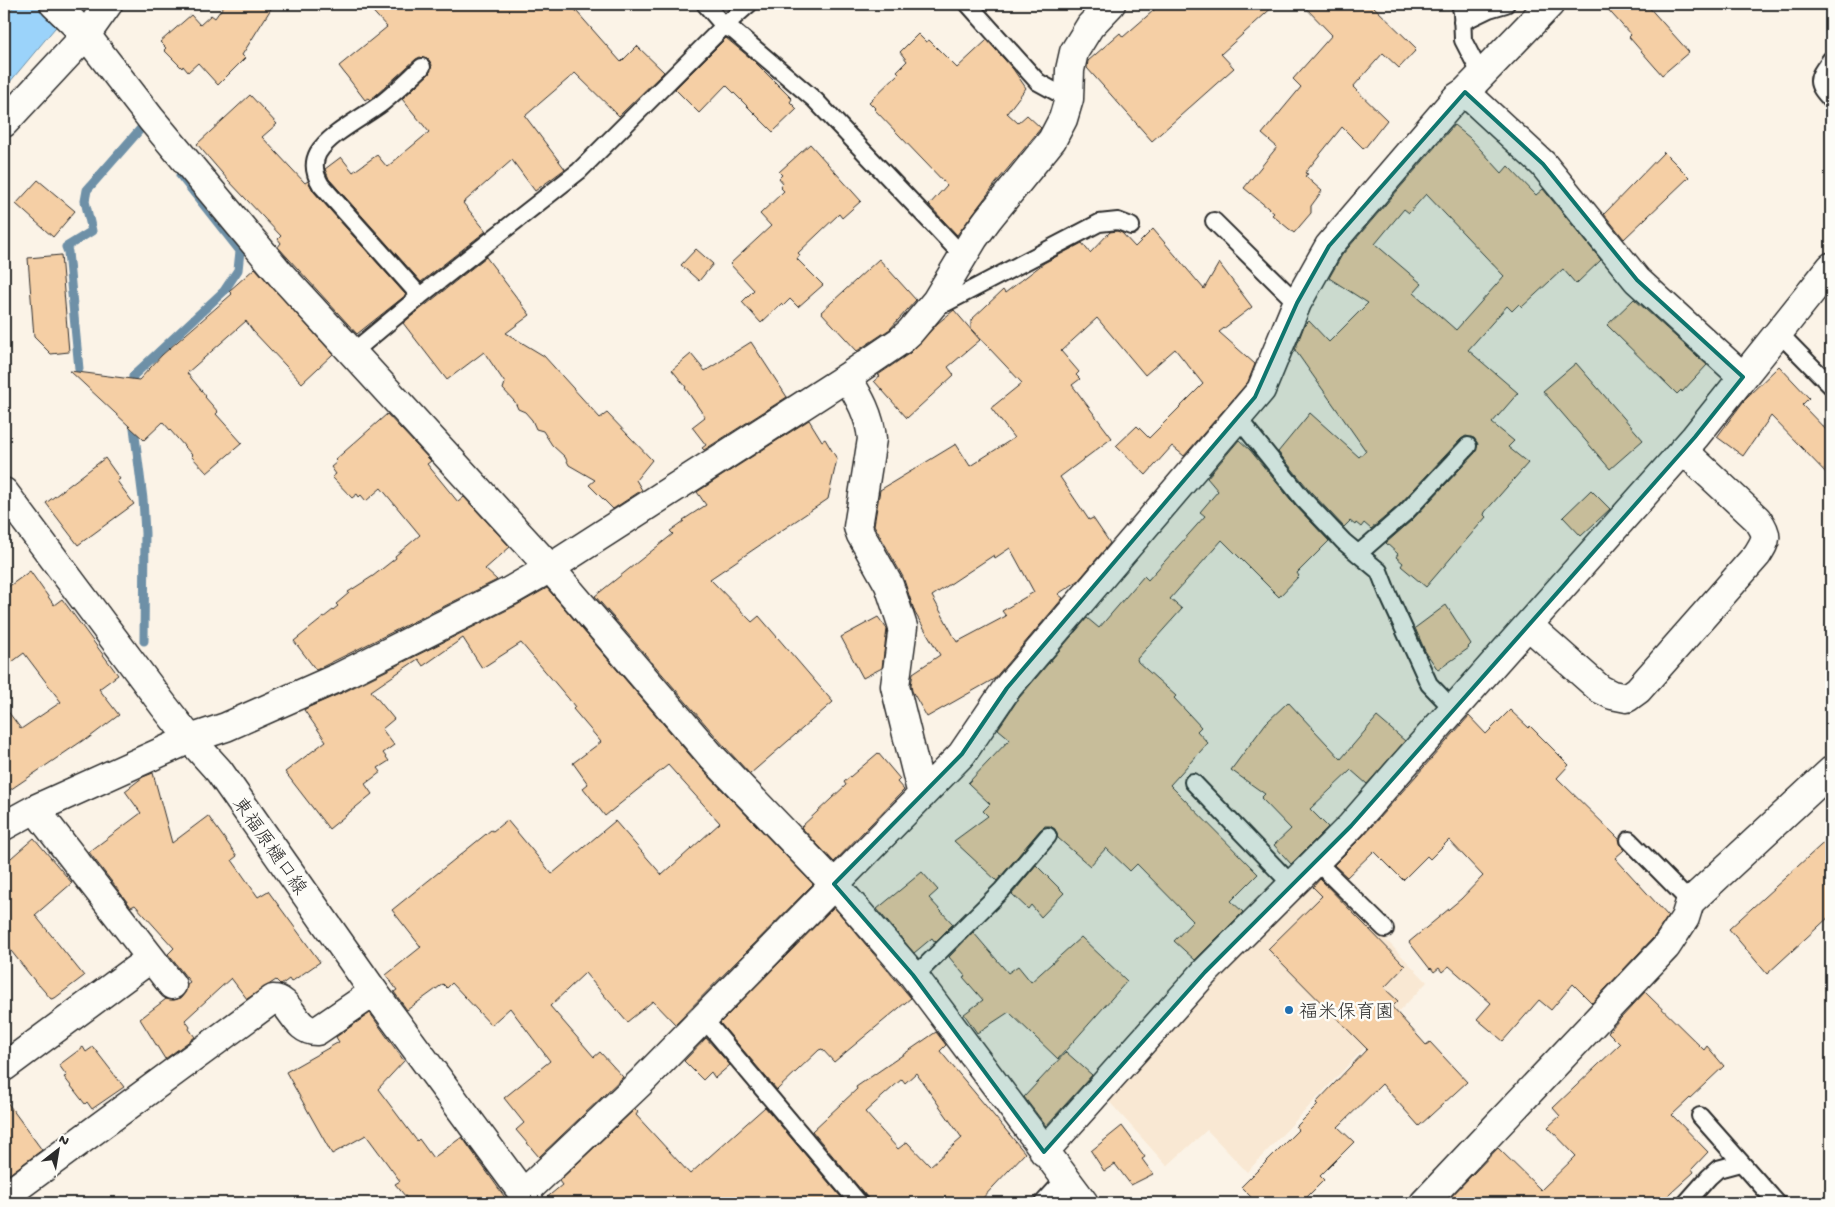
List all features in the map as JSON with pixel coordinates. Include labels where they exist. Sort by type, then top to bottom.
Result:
[{"type":"street","points":[[54,4],[86,35],[151,119],[282,276],[550,568],[712,756],[834,884],[913,975],[1084,1203]]},
{"type":"street","points":[[4,123],[86,35],[108,4]]},
{"type":"street","points":[[4,826],[36,809],[190,739],[226,726],[339,677],[510,591],[550,568],[900,341],[924,318],[988,219],[1052,140],[1063,119],[1069,99],[1070,70],[1074,52],[1090,26],[1110,4]]},
{"type":"street","points":[[526,1199],[962,754],[1008,688],[1261,390],[1298,303],[1329,246],[1456,98],[1550,4]]},
{"type":"street","points":[[1473,83],[1544,164],[1637,280],[1743,377]]},
{"type":"street","points":[[1044,1152],[1205,972],[1351,826],[1683,450],[1831,267]]},
{"type":"street","points":[[847,377],[865,407],[871,427],[872,439],[858,527],[860,535],[889,585],[903,627],[896,686],[922,795]]},
{"type":"street","points":[[1528,624],[1600,689],[1612,696],[1627,698],[1638,690],[1745,569],[1766,541],[1765,530],[1757,519],[1683,450]]},
{"type":"street","name":"東福原樋口線","points":[[4,492],[190,739],[219,771],[374,992],[526,1199]]},
{"type":"street","points":[[1424,1203],[1666,947],[1685,918],[1690,902],[1831,771]]},
{"type":"street","points":[[36,809],[172,985]]},
{"type":"street","points":[[4,1066],[151,958]]},
{"type":"street","points":[[4,1197],[273,999],[282,1001],[298,1023],[311,1032],[317,1031],[374,992]]},
{"type":"lane","points":[[705,4],[724,26],[734,31],[815,100],[963,256]]},
{"type":"lane","points":[[353,352],[420,296],[579,171],[724,26],[749,4]]},
{"type":"lane","points":[[968,4],[1038,82],[1069,99]]},
{"type":"lane","points":[[1460,4],[1463,40],[1473,83]]},
{"type":"lane","points":[[1462,22],[1489,9],[1506,4]]},
{"type":"lane","points":[[1831,59],[1818,78],[1818,84],[1831,100]]},
{"type":"lane","points":[[420,296],[321,186],[316,175],[315,163],[317,154],[325,143],[382,103],[422,67]]},
{"type":"lane","points":[[936,301],[946,303],[1100,224],[1118,221],[1131,226]]},
{"type":"lane","points":[[1214,221],[1298,303]]},
{"type":"lane","points":[[1778,332],[1831,386]]},
{"type":"lane","points":[[1237,417],[1303,499],[1344,542],[1379,571],[1428,684],[1453,709]]},
{"type":"lane","points":[[1358,554],[1405,513],[1468,446]]},
{"type":"lane","points":[[1193,782],[1293,886]]},
{"type":"lane","points":[[913,975],[923,968],[1002,890],[1048,836]]},
{"type":"lane","points":[[1629,840],[1690,902]]},
{"type":"lane","points":[[1317,862],[1385,930]]},
{"type":"lane","points":[[703,1018],[859,1203]]},
{"type":"lane","points":[[1700,1116],[1777,1203]]},
{"type":"lane","points":[[1686,1203],[1718,1169],[1740,1163]]},
{"type":"lane","points":[[1043,1203],[1065,1179]]},
{"type":"highlighted area","points":[[1465,92],[1543,164],[1637,280],[1743,377],[1695,437],[1351,826],[1205,972],[1044,1152],[913,975],[834,884],[962,754],[1007,688],[1255,397],[1297,303],[1329,246]]},
{"type":"shaded area","name":"福米保育園","points":[[1321,873],[1427,982],[1247,1172],[1207,1130],[1167,1166],[1106,1098],[1134,1059]]},
{"type":"water","points":[[16,4],[75,4],[4,89],[4,18]]},
{"type":"building","points":[[225,4],[274,4],[242,55],[245,58],[218,85],[198,63],[188,72],[183,66],[182,68],[164,50],[166,48],[160,42],[191,15],[200,25],[211,15],[215,18]]},
{"type":"building","points":[[366,4],[570,4],[621,62],[637,46],[664,72],[619,116],[575,73],[525,116],[565,169],[535,191],[512,160],[463,203],[486,231],[421,282],[329,179],[325,169],[341,157],[353,172],[377,155],[387,167],[429,132],[402,99],[429,74],[432,65],[429,60],[420,57],[416,59],[370,100],[368,98],[365,100],[339,66],[387,27]]},
{"type":"building","points":[[1161,4],[1276,4],[1221,54],[1234,68],[1152,141],[1087,68],[1088,61],[1120,33],[1123,37]]},
{"type":"building","points":[[1302,4],[1371,4],[1416,48],[1399,68],[1383,53],[1353,87],[1387,120],[1364,149],[1342,127],[1305,173],[1308,174],[1305,176],[1322,191],[1311,206],[1311,213],[1294,233],[1244,188],[1277,147],[1262,134],[1301,87],[1293,79],[1332,35]]},
{"type":"building","points":[[1603,4],[1646,4],[1689,52],[1662,75],[1629,37],[1631,35]]},
{"type":"building","points":[[918,34],[926,42],[929,40],[957,68],[987,40],[1013,69],[1026,88],[1007,113],[1018,123],[1027,115],[1041,128],[957,235],[929,205],[947,185],[869,102],[899,73],[897,71],[907,61],[900,52]]},
{"type":"building","points":[[726,38],[754,61],[792,99],[790,102],[797,109],[773,132],[726,85],[699,113],[675,89]]},
{"type":"building","points":[[250,95],[277,124],[262,137],[305,183],[308,181],[314,192],[406,295],[357,334],[278,247],[281,243],[278,239],[281,236],[197,144]]},
{"type":"building","points":[[1454,125],[1470,138],[1502,173],[1508,166],[1536,195],[1543,189],[1601,260],[1576,284],[1563,269],[1522,307],[1519,304],[1512,311],[1507,306],[1468,350],[1518,393],[1492,423],[1514,441],[1508,447],[1528,463],[1485,512],[1484,515],[1486,517],[1426,587],[1401,566],[1403,563],[1396,557],[1398,554],[1386,543],[1412,520],[1475,453],[1478,444],[1474,438],[1466,436],[1461,439],[1398,506],[1371,529],[1364,523],[1361,527],[1350,521],[1344,527],[1311,492],[1278,452],[1310,413],[1359,457],[1366,451],[1295,350],[1304,326],[1309,321],[1329,342],[1368,303],[1329,278],[1342,255]],"holes":[[[1426,194],[1504,276],[1456,330],[1414,293],[1422,284],[1375,244],[1404,209],[1409,213]]]},
{"type":"building","points":[[810,144],[861,201],[842,218],[839,214],[798,253],[800,255],[797,259],[823,285],[798,307],[790,299],[783,306],[781,304],[761,323],[742,302],[754,290],[730,264],[771,226],[760,214],[784,191],[780,187],[783,183],[779,178],[782,175],[779,172]]},
{"type":"building","points":[[1664,152],[1689,177],[1624,239],[1604,214]]},
{"type":"building","points":[[38,180],[75,211],[53,237],[16,204]]},
{"type":"building","points":[[1153,229],[1204,289],[1219,263],[1252,307],[1219,332],[1255,364],[1248,382],[1184,456],[1172,446],[1146,475],[1116,446],[1137,426],[1149,438],[1203,384],[1175,349],[1145,375],[1097,318],[1061,351],[1079,372],[1076,375],[1080,379],[1072,385],[1112,438],[1060,477],[1089,520],[1093,518],[1110,543],[1078,581],[1058,594],[1063,598],[994,679],[927,717],[912,691],[913,673],[940,655],[915,613],[903,577],[874,525],[880,490],[956,444],[970,466],[1014,438],[991,408],[1022,383],[971,329],[971,320],[1003,290],[1005,293],[1044,263],[1082,243],[1090,253],[1110,232],[1117,231],[1122,233],[1135,247]],"holes":[[[1010,548],[1034,592],[1002,611],[1006,616],[957,642],[932,596],[994,555],[995,558]]]},
{"type":"building","points":[[696,249],[713,264],[699,281],[681,265]]},
{"type":"building","points":[[61,255],[69,352],[51,354],[34,337],[28,258]]},
{"type":"building","points":[[486,257],[530,315],[506,333],[544,356],[600,418],[607,413],[652,460],[636,480],[642,490],[613,509],[589,485],[595,480],[569,465],[565,457],[552,445],[543,431],[536,429],[532,420],[525,412],[518,409],[515,402],[503,389],[505,383],[484,352],[447,380],[403,323]]},
{"type":"building","points":[[879,259],[916,300],[890,329],[857,351],[821,312]]},
{"type":"building","points":[[255,268],[333,354],[302,383],[253,331],[246,321],[187,373],[218,412],[216,414],[242,443],[207,473],[163,422],[144,440],[70,371],[139,380],[162,355],[232,294],[229,291]]},
{"type":"building","points":[[1634,299],[1707,365],[1682,392],[1681,390],[1677,394],[1607,325]]},
{"type":"building","points":[[954,310],[980,340],[948,367],[954,375],[907,418],[874,381],[880,376],[878,375],[910,353],[938,323]]},
{"type":"building","points":[[751,342],[787,397],[704,450],[702,448],[706,445],[692,427],[705,417],[686,387],[672,370],[691,354],[705,371]]},
{"type":"building","points":[[1576,363],[1643,440],[1610,469],[1543,391]]},
{"type":"building","points":[[1779,366],[1809,398],[1802,405],[1831,435],[1831,478],[1771,416],[1743,456],[1717,437],[1746,398]]},
{"type":"building","points":[[387,414],[431,461],[427,464],[458,502],[464,497],[510,547],[485,569],[497,580],[316,670],[294,641],[338,606],[336,604],[348,592],[396,558],[395,556],[420,535],[381,488],[366,501],[361,495],[359,497],[357,494],[352,498],[332,477],[336,474],[331,467],[337,462],[335,460]]},
{"type":"building","points":[[809,420],[822,441],[825,439],[837,459],[828,499],[710,579],[752,622],[759,616],[833,702],[750,774],[595,596],[673,534],[670,531],[683,520],[706,505],[697,492]]},
{"type":"building","points":[[1239,440],[1250,450],[1295,505],[1329,541],[1297,573],[1299,576],[1279,597],[1222,540],[1170,599],[1182,609],[1137,659],[1176,696],[1174,698],[1201,727],[1197,731],[1208,743],[1170,785],[1258,874],[1231,901],[1243,912],[1195,960],[1174,941],[1193,921],[1137,864],[1130,871],[1106,848],[1090,866],[1058,838],[1055,829],[1045,826],[997,881],[954,841],[988,816],[983,811],[990,804],[968,783],[1010,739],[998,729],[1019,698],[1087,618],[1099,628],[1144,576],[1148,580],[1205,516],[1200,512],[1218,491],[1207,478]]},
{"type":"building","points":[[105,458],[120,479],[117,481],[134,504],[78,545],[46,503]]},
{"type":"building","points":[[1591,490],[1610,509],[1581,536],[1563,517]]},
{"type":"building","points":[[30,571],[54,605],[62,599],[118,675],[99,689],[119,715],[86,740],[4,794],[4,706],[21,729],[61,702],[24,653],[4,668],[4,590]]},
{"type":"building","points":[[547,588],[700,767],[813,884],[675,1024],[653,1001],[627,1022],[585,973],[550,1006],[594,1057],[600,1052],[623,1077],[539,1157],[516,1130],[524,1123],[504,1098],[550,1061],[510,1008],[491,1025],[452,983],[447,988],[443,984],[407,1010],[394,992],[397,990],[386,975],[421,947],[392,910],[491,830],[493,831],[507,820],[552,874],[615,821],[662,875],[720,823],[668,765],[605,816],[583,788],[588,784],[573,763],[601,742],[573,709],[575,707],[568,698],[521,643],[482,668],[463,638],[423,666],[418,659],[371,691],[394,719],[382,729],[394,745],[383,753],[389,761],[378,768],[381,772],[365,784],[372,794],[329,829],[285,772],[326,741],[304,710],[346,691]]},
{"type":"building","points":[[1446,605],[1471,644],[1469,648],[1438,670],[1425,651],[1415,628]]},
{"type":"building","points":[[878,617],[887,629],[882,668],[863,678],[841,637]]},
{"type":"building","points":[[1288,702],[1341,759],[1377,717],[1405,741],[1367,784],[1351,770],[1310,809],[1328,827],[1291,864],[1274,845],[1291,829],[1261,798],[1265,794],[1231,770],[1266,723]]},
{"type":"building","points":[[1510,710],[1529,728],[1530,726],[1569,765],[1557,778],[1619,839],[1624,850],[1615,858],[1668,916],[1654,937],[1592,1003],[1573,984],[1551,1010],[1539,1000],[1503,1041],[1477,1019],[1491,1003],[1449,966],[1442,972],[1439,968],[1434,972],[1409,942],[1461,899],[1483,876],[1449,840],[1430,859],[1427,856],[1403,880],[1374,851],[1347,877],[1334,865],[1363,836],[1469,716],[1486,734]]},
{"type":"building","points":[[878,753],[900,779],[897,782],[904,790],[834,862],[801,827],[846,785],[844,782]]},
{"type":"building","points":[[153,773],[172,843],[208,816],[237,856],[232,860],[258,897],[268,891],[320,962],[291,982],[289,979],[281,985],[276,980],[247,999],[231,978],[185,1020],[195,1037],[165,1059],[140,1019],[166,999],[174,1000],[181,998],[186,991],[187,984],[190,982],[168,954],[174,948],[135,905],[131,907],[89,852],[141,813],[125,791],[143,777]]},
{"type":"building","points":[[1831,836],[1831,915],[1767,974],[1729,929]]},
{"type":"building","points":[[34,838],[72,883],[35,915],[84,976],[51,999],[4,942],[4,864]]},
{"type":"building","points":[[1036,865],[1064,893],[1041,917],[1031,905],[1028,909],[1012,894]]},
{"type":"building","points":[[922,872],[938,890],[929,898],[953,924],[935,942],[932,938],[914,953],[877,909]]},
{"type":"building","points":[[1320,879],[1405,966],[1384,988],[1398,1001],[1392,1007],[1426,1045],[1430,1042],[1467,1082],[1419,1126],[1382,1084],[1338,1127],[1354,1142],[1320,1176],[1324,1180],[1301,1203],[1257,1203],[1241,1187],[1299,1129],[1296,1127],[1318,1105],[1316,1103],[1367,1049],[1268,949],[1322,896],[1313,887]]},
{"type":"building","points":[[834,907],[911,998],[834,1062],[822,1049],[819,1050],[777,1090],[720,1023]]},
{"type":"building","points":[[973,932],[1008,973],[1018,966],[1031,982],[1081,937],[1127,981],[1058,1059],[1009,1012],[977,1033],[964,1014],[983,1000],[949,957]]},
{"type":"building","points":[[1645,992],[1704,1050],[1707,1046],[1724,1066],[1672,1115],[1708,1152],[1692,1169],[1694,1172],[1660,1203],[1445,1203],[1498,1148],[1541,1190],[1576,1156],[1548,1127],[1560,1116],[1553,1108],[1620,1044],[1608,1032]]},
{"type":"building","points":[[370,1013],[404,1061],[378,1089],[417,1141],[419,1139],[433,1158],[462,1137],[509,1203],[411,1203],[395,1184],[400,1181],[366,1135],[332,1154],[286,1072],[339,1042],[336,1037]]},
{"type":"building","points":[[936,1032],[946,1045],[940,1051],[1025,1153],[978,1203],[869,1203],[867,1197],[812,1131],[857,1089],[856,1087]],"holes":[[[916,1073],[962,1138],[930,1166],[907,1142],[898,1149],[865,1112],[902,1079],[905,1083]]]},
{"type":"building","points":[[706,1038],[730,1065],[715,1078],[711,1072],[703,1080],[684,1061]]},
{"type":"building","points":[[83,1047],[86,1052],[93,1047],[124,1087],[92,1109],[87,1102],[85,1104],[64,1077],[67,1076],[59,1065]]},
{"type":"building","points":[[1066,1052],[1092,1075],[1046,1126],[1024,1097]]},
{"type":"building","points":[[4,1098],[42,1150],[4,1178]]},
{"type":"building","points":[[765,1107],[846,1203],[545,1203],[545,1199],[562,1185],[559,1181],[635,1109],[638,1112],[636,1115],[690,1174]]},
{"type":"building","points":[[1122,1126],[1145,1157],[1142,1159],[1153,1174],[1131,1185],[1115,1164],[1104,1171],[1091,1151]]},
{"type":"waterway","points":[[79,369],[66,247],[92,231],[85,201],[87,190],[143,126]]},
{"type":"waterway","points":[[132,390],[133,376],[224,291],[238,270],[240,251],[180,175]]},
{"type":"waterway","points":[[133,420],[143,499],[145,533],[144,641]]},
{"type":"place","name":"福米保育園","points":[[1289,1010]]}]
